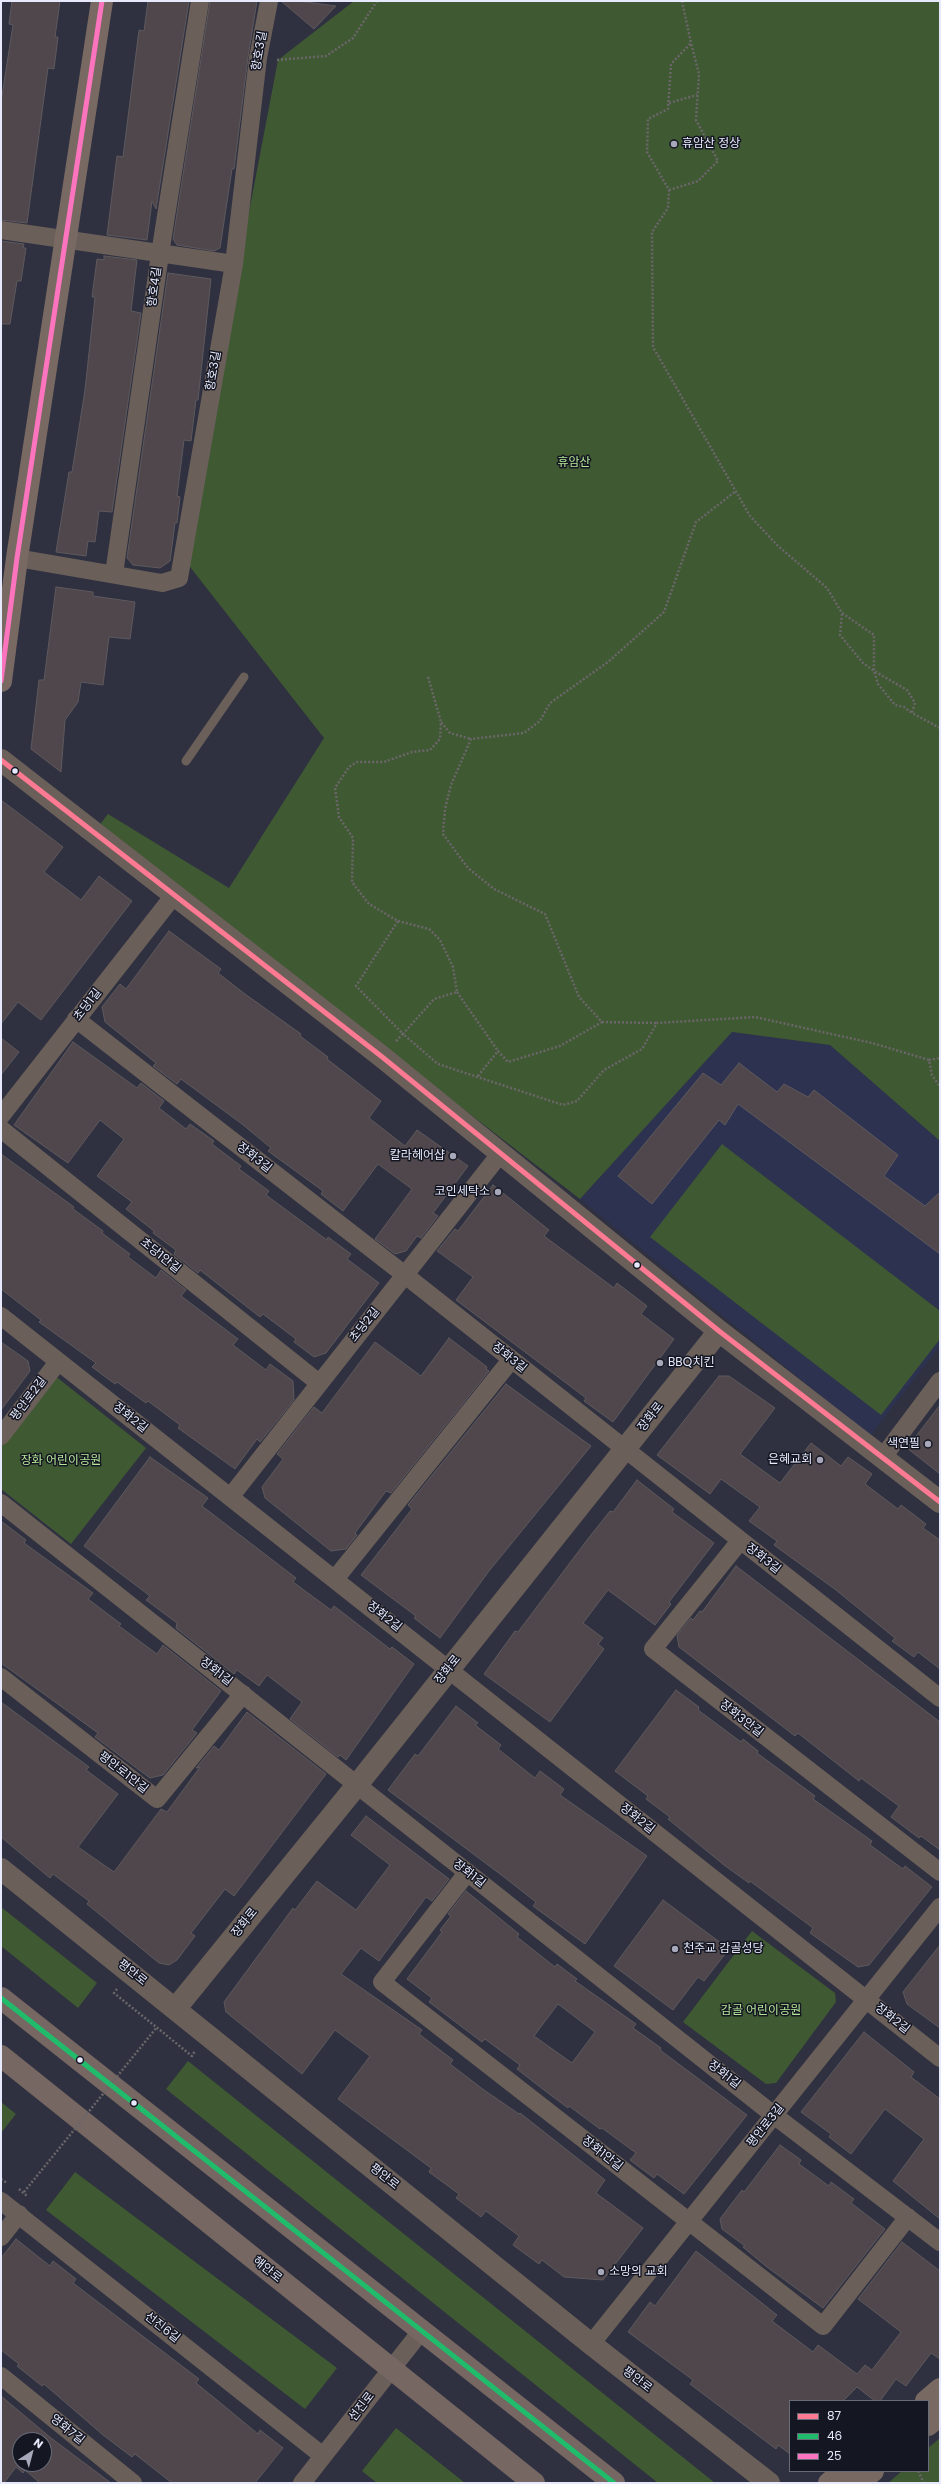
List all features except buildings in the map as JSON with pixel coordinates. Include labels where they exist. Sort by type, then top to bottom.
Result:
[{"type":"main road","points":[[1,681],[17,558],[64,240],[102,1]]},
{"type":"main road","points":[[1,1998],[614,2483]]},
{"type":"main road","name":"해안로","points":[[1,2056],[534,2483]]},
{"type":"main road","points":[[927,2400],[940,2389]]},
{"type":"main road","points":[[929,2424],[940,2415]]},
{"type":"main road","points":[[829,2483],[842,2472]]},
{"type":"main road","points":[[858,2483],[872,2472]]},
{"type":"street","name":"항호4길","points":[[114,574],[160,254],[200,1]]},
{"type":"street","name":"항호3길","points":[[17,558],[114,574],[162,584],[179,578],[234,264],[258,58],[269,1]]},
{"type":"street","points":[[1,230],[234,264]]},
{"type":"street","points":[[1,760],[175,894],[381,1056],[719,1331],[940,1502]]},
{"type":"street","name":"초당1길","points":[[1,1116],[175,894]]},
{"type":"street","name":"장화3길","points":[[76,1019],[405,1275],[940,1698]]},
{"type":"street","name":"초당1안길","points":[[1,1129],[319,1383]]},
{"type":"street","name":"초당2길","points":[[231,1496],[500,1154]]},
{"type":"street","name":"장화2길","points":[[1,1316],[450,1669],[940,2058]]},
{"type":"street","name":"장화로","points":[[176,2008],[357,1785],[719,1331]]},
{"type":"street","points":[[335,1579],[511,1360]]},
{"type":"street","name":"평안로2길","points":[[1,1436],[58,1362]]},
{"type":"street","points":[[883,1457],[940,1381]]},
{"type":"street","name":"장화1길","points":[[1,1503],[775,2116],[940,2242]]},
{"type":"street","name":"장화3안길","points":[[740,1541],[653,1649],[940,1872]]},
{"type":"street","name":"평안로1안길","points":[[1,1676],[157,1799],[243,1694]]},
{"type":"street","name":"평안로","points":[[1,1869],[176,2008],[591,2344],[768,2483]]},
{"type":"street","name":"장화1안길","points":[[467,1873],[382,1982],[823,2326],[908,2217]]},
{"type":"street","name":"평안로3길","points":[[591,2344],[688,2220],[775,2116],[940,1907]]},
{"type":"street","name":"선진6길","points":[[1,2200],[323,2456]]},
{"type":"street","points":[[1,2237],[19,2214]]},
{"type":"street","name":"선진로","points":[[302,2483],[422,2330]]},
{"type":"street","name":"영화7길","points":[[1,2376],[133,2483]]},
{"type":"lane","points":[[186,761],[244,677]]},
{"type":"path","points":[[258,58],[274,60],[326,56],[353,38],[377,1]]},
{"type":"path","points":[[669,190],[698,181],[718,161],[696,120],[699,74],[682,1]]},
{"type":"path","points":[[691,43],[671,64],[668,109],[648,120],[647,152],[669,190],[668,208],[652,232],[653,347],[750,516],[778,546],[827,588],[842,613],[874,635],[874,671],[878,684],[895,705],[904,707],[940,728]]},
{"type":"path","points":[[668,103],[697,95]]},
{"type":"path","points":[[441,722],[450,733],[471,739],[524,734],[540,721],[550,703],[608,662],[664,612],[696,522],[736,491]]},
{"type":"path","points":[[842,613],[840,635],[863,663],[907,690],[915,703],[912,713]]},
{"type":"path","points":[[428,677],[441,722],[440,738],[430,750],[412,752],[384,762],[357,762],[349,767],[335,788],[339,817],[353,838],[352,882],[369,904],[398,921],[429,929],[440,940],[453,967],[457,992],[498,1051],[508,1062],[560,1046],[602,1022],[656,1023],[755,1017],[872,1043],[929,1060],[940,1058]]},
{"type":"path","points":[[471,739],[451,785],[445,809],[443,834],[449,845],[468,868],[494,889],[546,914],[579,997],[602,1022]]},
{"type":"path","points":[[398,921],[356,986],[403,1034],[438,1064],[562,1105],[577,1101],[604,1070],[642,1049],[656,1023]]},
{"type":"path","points":[[381,1056],[434,999],[457,992]]},
{"type":"path","points":[[478,1076],[498,1051]]},
{"type":"path","points":[[929,1060],[932,1075],[940,1087]]},
{"type":"path","points":[[114,1994],[192,2056]]},
{"type":"path","points":[[24,2192],[157,2027]]},
{"type":"path","points":[[918,2472],[924,2483]]},
{"type":"shaded area","points":[[732,1032],[830,1045],[940,1141],[940,1346],[870,1436],[580,1199]]},
{"type":"green space","name":"휴암산","points":[[354,1],[940,1],[940,1141],[830,1045],[732,1032],[580,1199],[98,827],[108,814],[229,888],[324,738],[183,558],[278,60]]},
{"type":"green space","points":[[722,1144],[940,1311],[940,1339],[881,1415],[650,1237]]},
{"type":"green space","name":"장화 어린이공원","points":[[54,1375],[146,1448],[71,1544],[1,1489],[1,1443]]},
{"type":"green space","points":[[1,1907],[97,1983],[78,2008],[1,1946]]},
{"type":"green space","name":"감골 어린이공원","points":[[752,1931],[835,1993],[836,2002],[776,2083],[766,2084],[683,2022]]},
{"type":"green space","points":[[188,2061],[715,2483],[658,2483],[166,2089]]},
{"type":"green space","points":[[1,2102],[16,2114],[1,2133]]},
{"type":"green space","points":[[75,2172],[337,2368],[305,2409],[46,2210]]},
{"type":"green space","points":[[396,2428],[465,2483],[377,2483],[362,2471]]},
{"type":"green space","points":[[940,2438],[940,2483],[888,2483],[901,2472],[929,2472],[929,2447]]},
{"type":"transit line","name":"25","points":[[1,681],[17,558],[102,1]]},
{"type":"transit line","name":"87","points":[[1,760],[381,1056],[719,1331],[940,1502]]},
{"type":"transit line","name":"46","points":[[1,1998],[614,2483]]},
{"type":"place","name":"휴암산 정상","points":[[674,144]]},
{"type":"place","name":"칼라헤어샵","points":[[453,1156]]},
{"type":"place","name":"코인세탁소","points":[[498,1192]]},
{"type":"place","name":"BBQ치킨","points":[[660,1363]]},
{"type":"place","name":"색연필","points":[[928,1444]]},
{"type":"place","name":"은혜교회","points":[[820,1460]]},
{"type":"place","name":"천주교 감골성당","points":[[675,1949]]},
{"type":"place","name":"소망의 교회","points":[[601,2272]]}]
